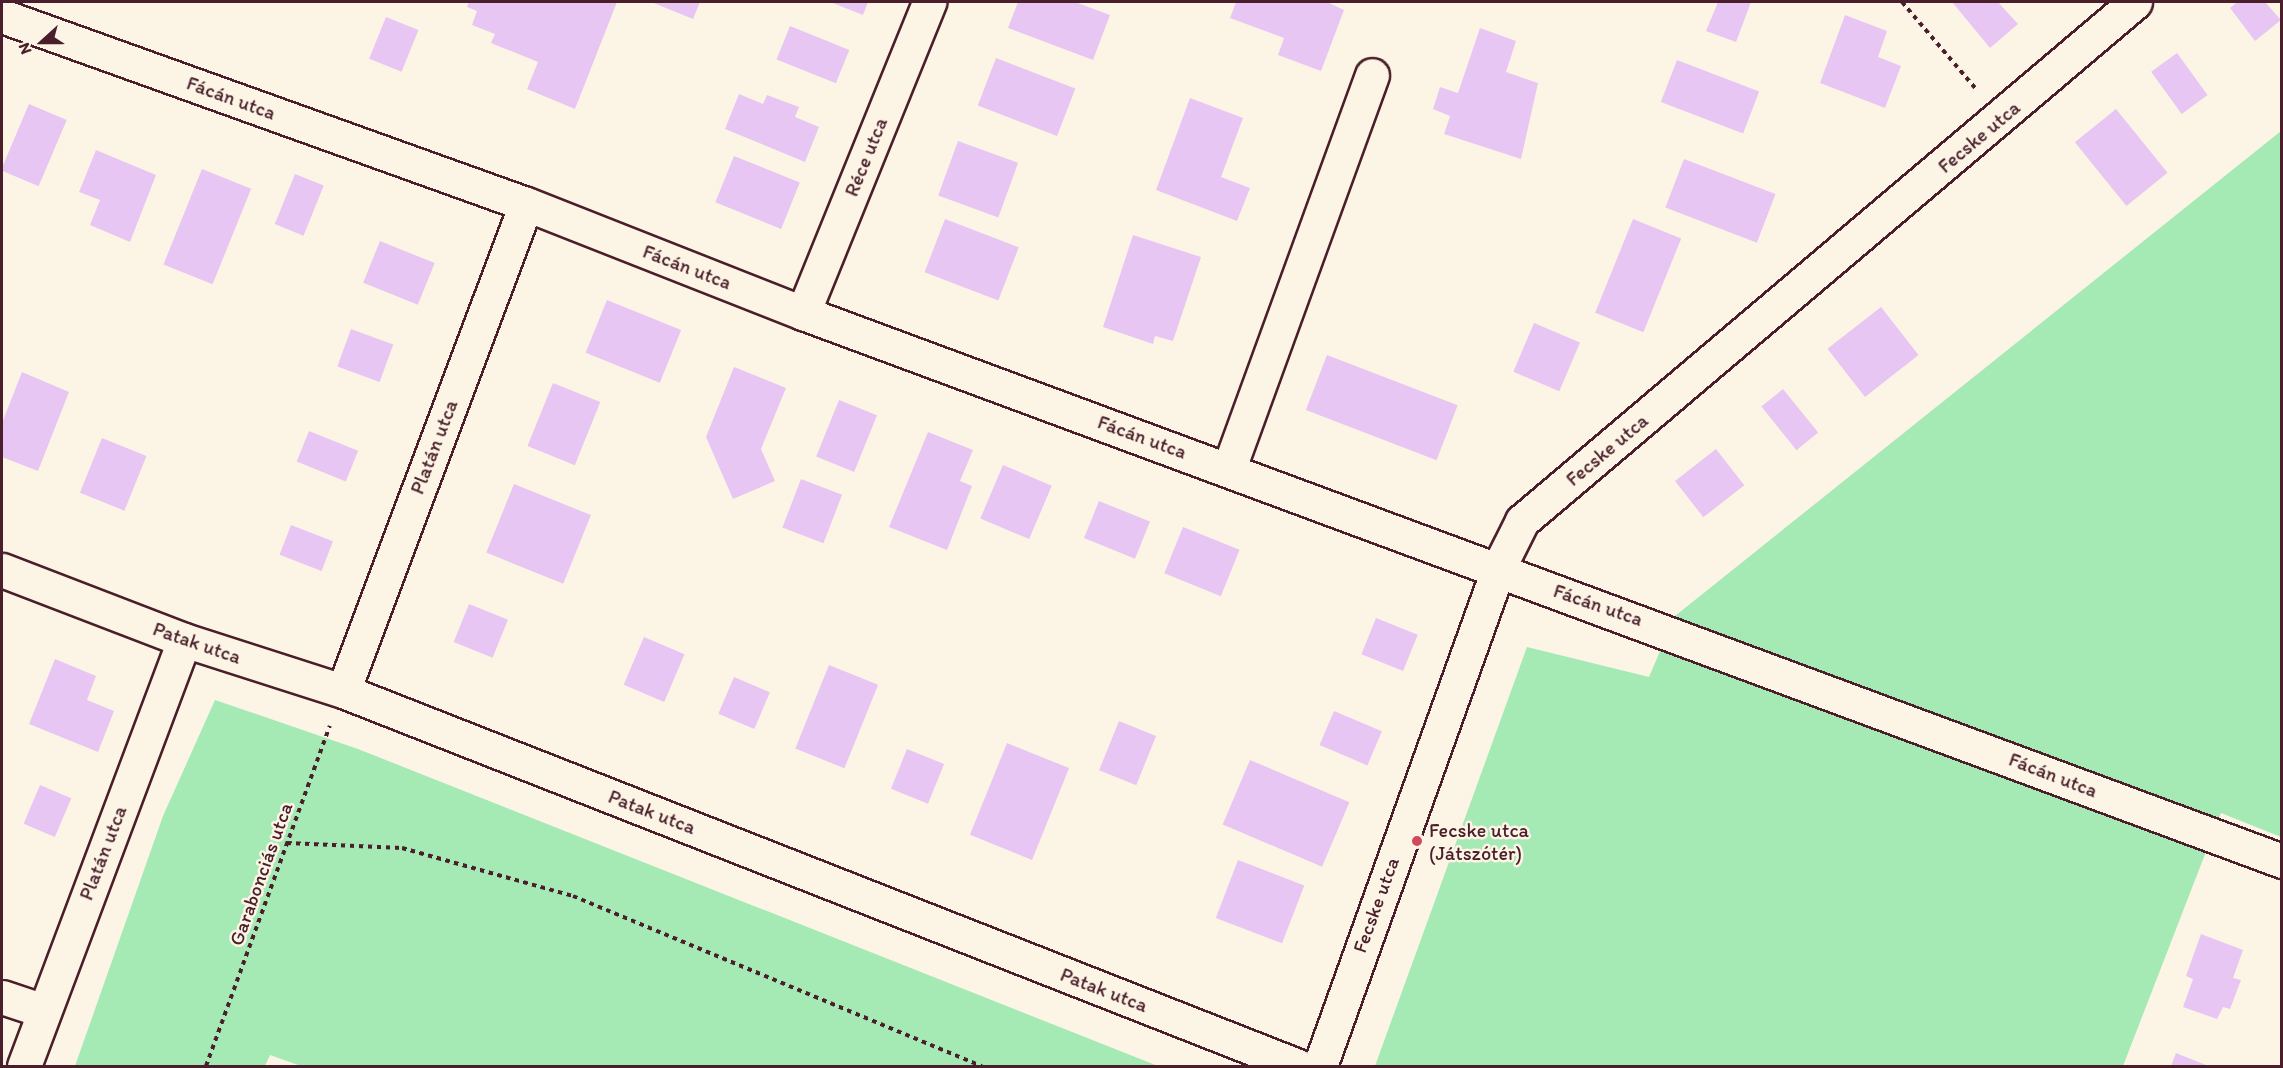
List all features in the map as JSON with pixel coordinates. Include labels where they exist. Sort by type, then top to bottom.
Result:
[{"type":"street","name":"Réce utca","points":[[803,313],[929,2]]},
{"type":"street","name":"Fecske utca","points":[[1320,1066],[1499,567],[1522,521],[2002,118],[2135,2]]},
{"type":"street","name":"Fácán utca","points":[[2,16],[526,204],[803,313],[1499,567],[2282,861]]},
{"type":"street","points":[[1228,468],[1372,75]]},
{"type":"street","name":"Platán utca","points":[[343,691],[526,204]]},
{"type":"street","name":"Patak utca","points":[[2,570],[184,640],[343,691],[1298,1066]]},
{"type":"street","name":"Platán utca","points":[[24,1066],[184,640]]},
{"type":"street","points":[[2,997],[44,1011]]},
{"type":"path","points":[[1902,2],[2002,118]]},
{"type":"path","name":"Garabonciás utca","points":[[206,1066],[343,691]]},
{"type":"path","points":[[287,843],[402,848],[573,896],[982,1066]]},
{"type":"green space","points":[[2281,131],[2281,837],[2221,813],[2123,1066],[1375,1066],[1527,647],[1649,677],[1675,616]]},
{"type":"green space","points":[[215,700],[358,749],[1158,1066],[301,1066],[270,1055],[265,1066],[75,1066],[163,816]]},
{"type":"building","points":[[469,2],[617,2],[575,109],[527,89],[538,62],[491,43],[495,34],[472,25],[477,11],[467,7]]},
{"type":"building","points":[[651,2],[700,2],[693,19]]},
{"type":"building","points":[[830,2],[868,2],[863,15]]},
{"type":"building","points":[[1018,2],[1075,2],[1110,15],[1093,60],[1008,28]]},
{"type":"building","points":[[1236,2],[1327,2],[1344,10],[1321,71],[1278,55],[1284,38],[1230,18]]},
{"type":"building","points":[[1718,2],[1751,2],[1736,42],[1706,31]]},
{"type":"building","points":[[1952,2],[1998,2],[2018,24],[1990,48]]},
{"type":"building","points":[[2237,2],[2265,2],[2281,20],[2255,41],[2230,8]]},
{"type":"building","points":[[1845,15],[1887,31],[1878,57],[1901,66],[1885,108],[1820,83]]},
{"type":"building","points":[[386,17],[418,30],[402,72],[369,59]]},
{"type":"building","points":[[790,26],[849,50],[836,83],[777,59]]},
{"type":"building","points":[[1480,28],[1516,41],[1506,72],[1538,83],[1521,159],[1444,134],[1450,116],[1433,109],[1440,87],[1458,93]]},
{"type":"building","points":[[2177,53],[2208,95],[2182,114],[2151,72]]},
{"type":"building","points":[[996,58],[1075,88],[1057,136],[978,106]]},
{"type":"building","points":[[1677,60],[1759,92],[1743,134],[1661,102]]},
{"type":"building","points":[[739,94],[763,104],[767,95],[799,107],[795,117],[819,127],[805,162],[725,129]]},
{"type":"building","points":[[1190,98],[1243,118],[1221,177],[1250,188],[1237,221],[1156,190]]},
{"type":"building","points":[[29,104],[67,120],[39,186],[2,171]]},
{"type":"building","points":[[2116,109],[2168,173],[2126,206],[2075,142]]},
{"type":"building","points":[[958,141],[1018,163],[998,217],[938,196]]},
{"type":"building","points":[[96,150],[156,175],[130,242],[90,225],[100,200],[79,192]]},
{"type":"building","points":[[734,156],[800,183],[781,229],[715,202]]},
{"type":"building","points":[[1684,159],[1775,194],[1757,243],[1665,208]]},
{"type":"building","points":[[202,169],[251,189],[213,284],[163,264]]},
{"type":"building","points":[[295,174],[324,186],[304,236],[275,224]]},
{"type":"building","points":[[945,219],[1019,247],[998,301],[925,272]]},
{"type":"building","points":[[1633,219],[1681,238],[1643,332],[1595,313]]},
{"type":"building","points":[[1133,235],[1201,257],[1173,341],[1155,336],[1153,344],[1103,327]]},
{"type":"building","points":[[380,241],[435,263],[418,305],[363,283]]},
{"type":"building","points":[[607,300],[681,330],[660,383],[586,353]]},
{"type":"building","points":[[1881,307],[1919,355],[1865,397],[1827,349]]},
{"type":"building","points":[[1534,323],[1580,343],[1559,391],[1513,372]]},
{"type":"building","points":[[351,329],[393,344],[380,382],[337,367]]},
{"type":"building","points":[[1327,355],[1458,405],[1437,460],[1306,410]]},
{"type":"building","points":[[734,367],[786,388],[761,449],[775,481],[733,499],[706,437]]},
{"type":"building","points":[[22,372],[69,392],[38,471],[2,457],[2,423]]},
{"type":"building","points":[[553,383],[600,402],[575,465],[528,446]]},
{"type":"building","points":[[1783,389],[1818,433],[1796,450],[1761,407]]},
{"type":"building","points":[[839,400],[877,415],[854,472],[816,457]]},
{"type":"building","points":[[309,431],[358,451],[346,481],[297,462]]},
{"type":"building","points":[[928,432],[973,450],[960,481],[972,486],[947,550],[889,527]]},
{"type":"building","points":[[102,438],[147,456],[124,511],[80,493]]},
{"type":"building","points":[[1716,449],[1744,485],[1703,517],[1675,481]]},
{"type":"building","points":[[1003,465],[1052,486],[1029,539],[980,518]]},
{"type":"building","points":[[801,479],[842,495],[823,543],[782,528]]},
{"type":"building","points":[[514,484],[591,515],[563,584],[486,553]]},
{"type":"building","points":[[1099,501],[1150,522],[1135,559],[1084,538]]},
{"type":"building","points":[[291,525],[333,541],[322,571],[280,555]]},
{"type":"building","points":[[1183,527],[1240,550],[1221,596],[1164,573]]},
{"type":"building","points":[[469,604],[508,620],[493,658],[454,642]]},
{"type":"building","points":[[1376,618],[1418,635],[1403,671],[1361,654]]},
{"type":"building","points":[[644,637],[685,654],[664,702],[624,685]]},
{"type":"building","points":[[55,659],[96,676],[87,700],[114,711],[98,752],[29,724]]},
{"type":"building","points":[[829,665],[878,685],[844,768],[795,748]]},
{"type":"building","points":[[734,677],[770,692],[754,729],[718,714]]},
{"type":"building","points":[[1334,711],[1382,731],[1367,765],[1320,745]]},
{"type":"building","points":[[1119,721],[1156,736],[1136,785],[1099,770]]},
{"type":"building","points":[[1007,743],[1069,768],[1032,860],[970,835]]},
{"type":"building","points":[[907,749],[944,764],[928,804],[891,789]]},
{"type":"building","points":[[1250,760],[1349,802],[1322,867],[1223,824]]},
{"type":"building","points":[[40,785],[71,798],[55,837],[24,824]]},
{"type":"building","points":[[1238,860],[1304,885],[1282,943],[1216,918]]},
{"type":"building","points":[[2201,934],[2243,950],[2233,978],[2241,980],[2230,1009],[2223,1007],[2217,1019],[2183,1007],[2193,979],[2186,976]]},
{"type":"building","points":[[2176,1053],[2206,1065],[2206,1066],[2171,1066]]},
{"type":"place","name":"Fecske utca (Játszótér)","points":[[1417,841]]}]
